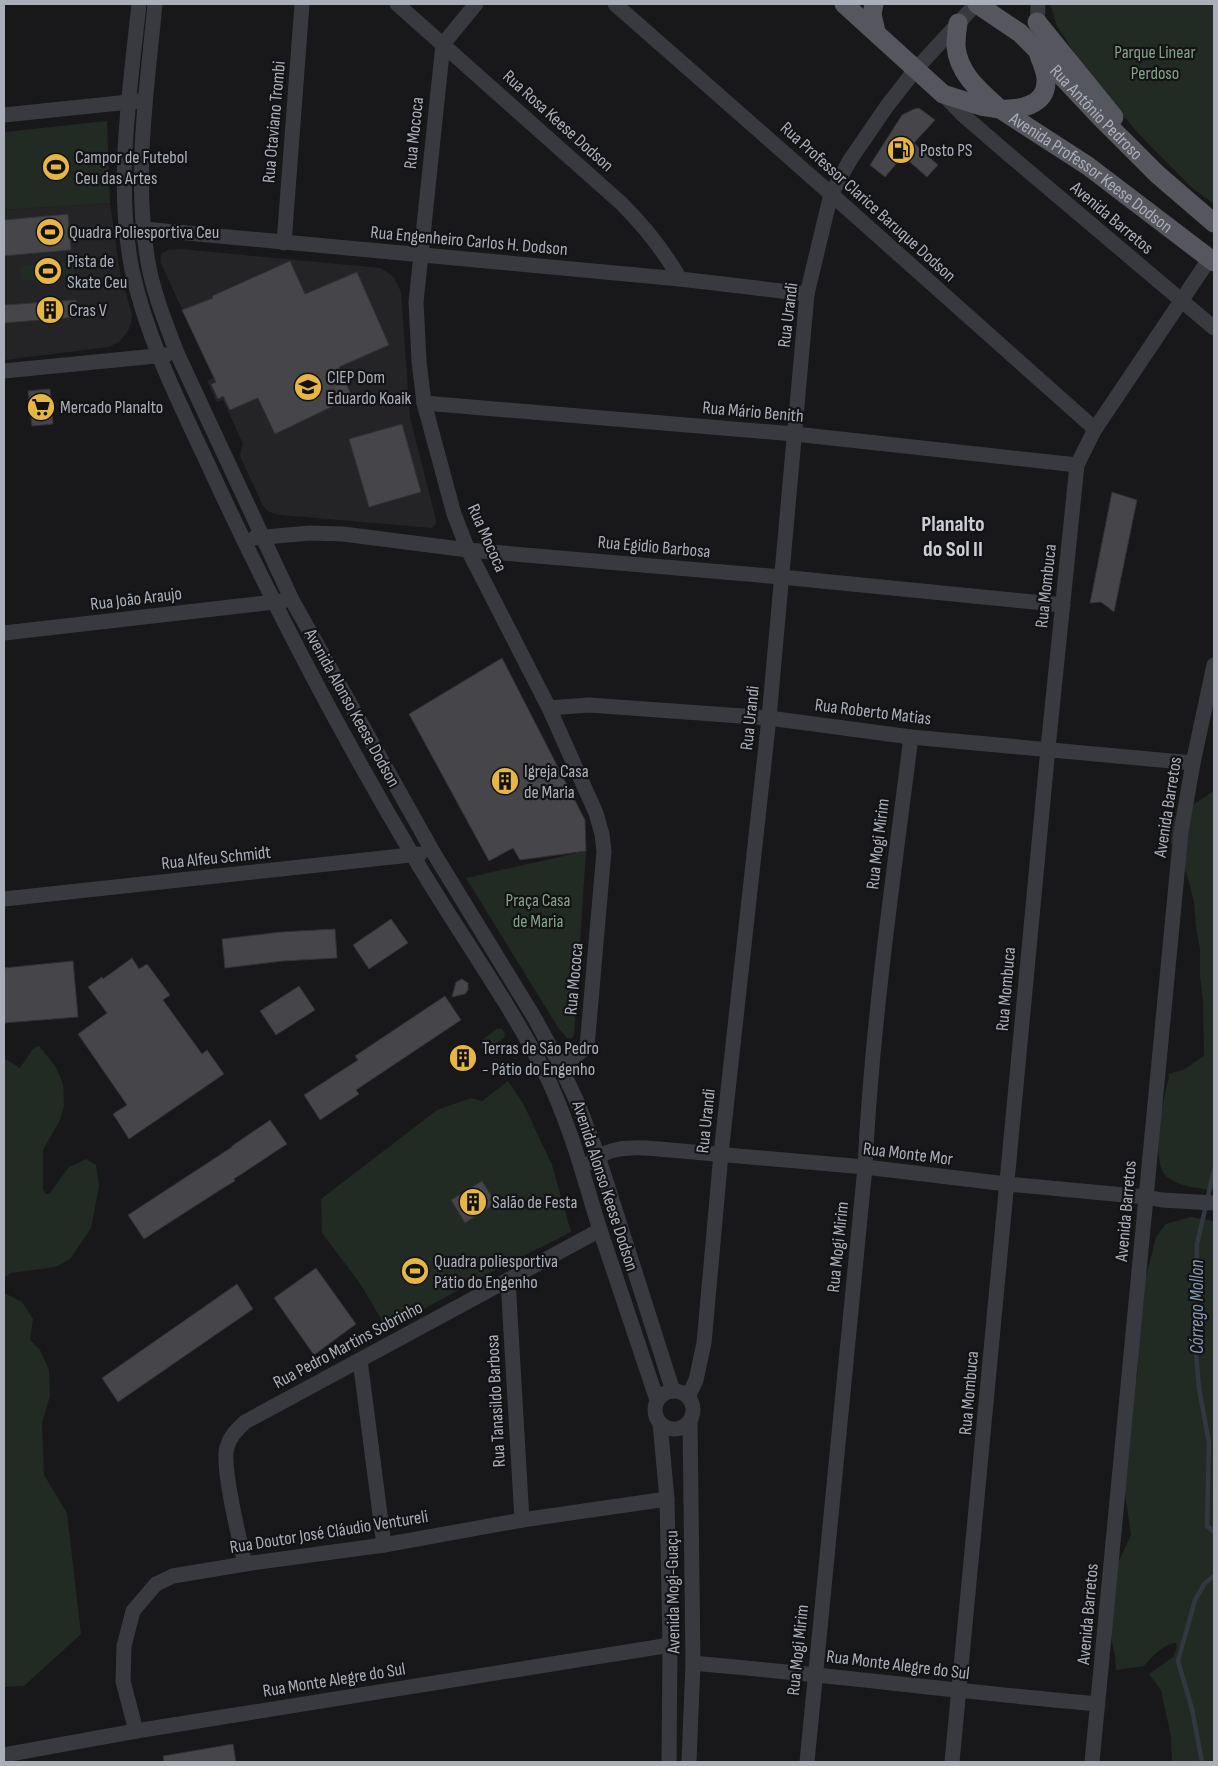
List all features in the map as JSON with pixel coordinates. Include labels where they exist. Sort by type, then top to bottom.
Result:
[{"type":"main road","name":"Avenida Professor Keese Dodson","points":[[844,4],[943,94],[972,104],[1000,110],[1088,166],[1212,260]]},
{"type":"main road","points":[[874,4],[872,14],[876,32]]},
{"type":"main road","name":"Rua Antônio Pedroso","points":[[977,4],[1020,33],[1157,174],[1214,223]]},
{"type":"main road","points":[[1038,13],[1086,81],[1157,174]]},
{"type":"main road","points":[[958,23],[956,45],[958,60],[980,92],[1000,110],[1017,110],[1031,105],[1040,97],[1045,89],[1046,81],[1037,50]]},
{"type":"street","name":"Avenida Alonso Keese Dodson","points":[[139,4],[129,102],[124,180],[127,232],[132,270],[158,356],[273,602],[334,717],[413,856],[520,1028],[544,1071],[556,1098],[582,1171],[657,1400]]},
{"type":"street","name":"Avenida Alonso Keese Dodson","points":[[155,4],[141,178],[144,229],[148,264],[177,353],[292,600],[433,852],[534,1017],[559,1063],[578,1104],[598,1156],[673,1391]]},
{"type":"street","name":"Rua Otaviano Trombi","points":[[284,243],[302,4]]},
{"type":"street","name":"Rua Rosa Keese Dodson","points":[[397,4],[621,203],[664,252],[680,279]]},
{"type":"street","points":[[442,44],[476,4]]},
{"type":"street","name":"Rua Professor Clarice Baruque Dodson","points":[[615,4],[1095,429]]},
{"type":"street","points":[[958,23],[977,4]]},
{"type":"street","points":[[1037,50],[1038,13]]},
{"type":"street","name":"Rua Urandi","points":[[688,1397],[696,1380],[704,1344],[721,1154],[769,718],[807,294],[831,194],[850,160],[882,114],[916,69],[958,23]]},
{"type":"street","name":"Rua Mococa","points":[[442,44],[416,302],[424,403],[454,514],[468,550],[549,708],[596,813],[602,834],[604,851],[587,1047],[574,1057],[559,1063]]},
{"type":"street","name":"Avenida Barretos","points":[[943,94],[985,134],[1214,328]]},
{"type":"street","points":[[4,115],[146,101]]},
{"type":"street","name":"Rua Engenheiro Carlos H. Dodson","points":[[127,232],[144,229],[680,279],[807,294]]},
{"type":"street","name":"Rua Mombuca","points":[[952,1762],[1048,748],[1077,465],[1095,429],[1182,300],[1212,260]]},
{"type":"street","points":[[4,371],[177,353]]},
{"type":"street","name":"Rua Mário Benith","points":[[424,403],[795,434],[1077,465]]},
{"type":"street","name":"Rua Egidio Barbosa","points":[[243,539],[310,533],[343,534],[468,550],[781,577],[1063,605]]},
{"type":"street","name":"Rua João Araujo","points":[[4,633],[292,600]]},
{"type":"street","name":"Avenida Barretos","points":[[1092,1762],[1181,832],[1193,763],[1214,665]]},
{"type":"street","name":"Rua Roberto Matias","points":[[549,708],[589,705],[769,718],[911,737],[1048,748],[1193,763]]},
{"type":"street","name":"Rua Mogi Mirim","points":[[806,1762],[865,1167],[869,1092],[911,737]]},
{"type":"street","name":"Rua Alfeu Schmidt","points":[[4,899],[413,856],[433,852]]},
{"type":"street","name":"Rua Monte Mor","points":[[598,1156],[614,1149],[629,1147],[721,1154],[865,1167],[1162,1200],[1214,1203]]},
{"type":"street","points":[[582,1171],[598,1156]]},
{"type":"street","name":"Rua Pedro Martins Sobrinho","points":[[245,1564],[227,1471],[226,1449],[234,1432],[245,1422],[600,1230]]},
{"type":"street","name":"Rua Tanasildo Barbosa","points":[[508,1280],[522,1520]]},
{"type":"street","points":[[360,1360],[384,1545]]},
{"type":"street","points":[[673,1391],[679,1391],[688,1397],[693,1409],[690,1421],[679,1429],[672,1429],[660,1423],[655,1412],[657,1400],[667,1392],[673,1391]]},
{"type":"street","name":"Avenida Mogi-Guaçu","points":[[689,1762],[693,1663],[690,1421]]},
{"type":"street","name":"Avenida Mogi-Guaçu","points":[[660,1423],[667,1499],[670,1645],[669,1762]]},
{"type":"street","name":"Rua Doutor José Cláudio Ventureli","points":[[136,1731],[123,1682],[124,1646],[133,1611],[156,1584],[173,1576],[384,1545],[522,1520],[667,1499]]},
{"type":"street","name":"Rua Monte Alegre do Sul","points":[[9,1757],[136,1731],[670,1645]]},
{"type":"street","name":"Rua Monte Alegre do Sul","points":[[693,1663],[814,1674],[960,1692],[1098,1704]]},
{"type":"shaded area","points":[[110,203],[120,273],[132,314],[128,331],[120,341],[109,347],[4,360],[4,210]]},
{"type":"shaded area","name":"CIEP Dom Eduardo Koaik","points":[[181,249],[381,268],[394,277],[401,292],[410,418],[436,520],[436,524],[432,528],[281,515],[269,512],[263,506],[240,456],[243,444],[223,400],[217,402],[207,381],[213,378],[161,263],[161,254],[168,250]]},
{"type":"green space","name":"Parque Linear Perdoso","points":[[1050,4],[1214,4],[1214,204],[1191,187],[1139,134],[1090,77],[1057,26]]},
{"type":"green space","name":"Campor de Futebol Ceu das Artes","points":[[107,121],[110,203],[4,210],[4,132]]},
{"type":"green space","name":"Pista de Skate Ceu","points":[[73,261],[75,276],[22,281],[20,266]]},
{"type":"green space","points":[[1214,791],[1214,1189],[1210,1190],[1181,1184],[1166,1176],[1161,1168],[1158,1143],[1161,1113],[1169,1078],[1168,1074],[1183,1070],[1204,1056],[1200,949],[1194,902],[1188,878],[1178,853],[1166,836],[1167,822]]},
{"type":"green space","name":"Praça Casa de Maria","points":[[586,851],[574,1035],[568,1039],[559,1029],[466,878]]},
{"type":"green space","points":[[497,1029],[502,1029],[505,1034],[504,1038],[488,1049],[481,1047],[482,1040]]},
{"type":"green space","points":[[39,1046],[56,1067],[63,1084],[64,1106],[60,1120],[43,1150],[43,1190],[46,1194],[50,1193],[69,1167],[86,1159],[96,1165],[99,1186],[91,1228],[70,1259],[56,1267],[11,1273],[4,1278],[4,1058],[20,1068],[33,1049]]},
{"type":"green space","points":[[508,1081],[523,1103],[552,1165],[571,1232],[497,1269],[387,1329],[359,1282],[322,1233],[321,1199],[437,1110],[471,1098],[482,1101]]},
{"type":"green space","points":[[1190,1217],[1214,1221],[1214,1762],[1172,1762],[1171,1737],[1161,1690],[1149,1674],[1173,1657],[1177,1647],[1176,1643],[1167,1645],[1144,1666],[1116,1670],[1115,1655],[1102,1598],[1131,1535],[1124,1487],[1127,1413],[1137,1376],[1141,1297],[1156,1237],[1166,1224]]},
{"type":"green space","points":[[4,1293],[22,1302],[33,1319],[30,1340],[40,1350],[49,1370],[50,1396],[42,1423],[44,1475],[67,1513],[81,1634],[24,1686],[4,1687]]},
{"type":"building","name":"Posto PS","points":[[919,108],[935,120],[914,143],[938,165],[927,177],[903,156],[885,177],[870,165],[902,115]]},
{"type":"building","points":[[68,214],[71,250],[4,256],[4,220]]},
{"type":"building","points":[[290,261],[305,294],[357,272],[389,345],[339,367],[352,397],[275,434],[258,398],[230,410],[223,396],[218,399],[211,384],[216,382],[182,310],[213,298],[212,296]]},
{"type":"building","name":"Cras V","points":[[76,300],[78,317],[4,323],[4,305]]},
{"type":"building","name":"Mercado Planalto","points":[[50,389],[53,424],[32,426],[28,391]]},
{"type":"building","points":[[402,424],[421,492],[369,507],[349,439]]},
{"type":"building","points":[[1112,492],[1137,500],[1114,612],[1101,602],[1090,603]]},
{"type":"building","name":"Igreja Casa de Maria","points":[[502,658],[585,820],[586,851],[520,860],[513,848],[489,861],[409,714]]},
{"type":"building","points":[[391,919],[408,943],[369,969],[353,945]]},
{"type":"building","points":[[335,929],[337,958],[283,961],[225,968],[222,939],[281,932]]},
{"type":"building","points":[[132,958],[139,969],[147,964],[170,995],[163,1000],[202,1054],[207,1050],[224,1074],[129,1139],[113,1114],[127,1105],[78,1034],[107,1013],[88,987],[102,977],[103,979]]},
{"type":"building","points":[[73,961],[78,1017],[4,1023],[4,968]]},
{"type":"building","points":[[462,979],[468,983],[468,990],[465,994],[452,997],[456,982]]},
{"type":"building","points":[[299,986],[315,1010],[276,1035],[260,1011]]},
{"type":"building","points":[[445,996],[461,1020],[356,1090],[359,1094],[320,1120],[304,1095],[358,1060],[355,1056]]},
{"type":"building","points":[[270,1120],[287,1144],[234,1179],[235,1181],[144,1239],[128,1215]]},
{"type":"building","name":"Salão de Festa","points":[[482,1181],[496,1203],[465,1223],[451,1200]]},
{"type":"building","points":[[316,1268],[356,1324],[314,1355],[274,1298]]},
{"type":"building","points":[[237,1284],[253,1309],[118,1402],[102,1378]]},
{"type":"building","points":[[233,1744],[236,1762],[164,1762],[163,1756]]},
{"type":"waterway","name":"Córrego Mollon","points":[[1214,1170],[1197,1244],[1195,1341],[1199,1388],[1209,1443],[1207,1526],[1214,1532]]},
{"type":"waterway","name":"Córrego Mollon","points":[[1202,1762],[1192,1709],[1178,1661],[1195,1600],[1205,1583],[1214,1576]]},
{"type":"place","name":"Posto PS","points":[[901,150]]},
{"type":"place","name":"Campor de Futebol Ceu das Artes","points":[[56,167]]},
{"type":"place","name":"Quadra Poliesportiva Ceu","points":[[50,232]]},
{"type":"place","name":"Pista de Skate Ceu","points":[[48,271]]},
{"type":"place","name":"Cras V","points":[[50,310]]},
{"type":"place","name":"CIEP Dom Eduardo Koaik","points":[[308,387]]},
{"type":"place","name":"Mercado Planalto","points":[[41,407]]},
{"type":"place","name":"Igreja Casa de Maria","points":[[505,781]]},
{"type":"place","name":"Terras de São Pedro - Pátio do Engenho","points":[[463,1058]]},
{"type":"place","name":"Salão de Festa","points":[[473,1202]]},
{"type":"place","name":"Quadra poliesportiva Pátio do Engenho","points":[[415,1271]]},
{"type":"district","name":"Planalto do Sol II","points":[[953,536]]}]
